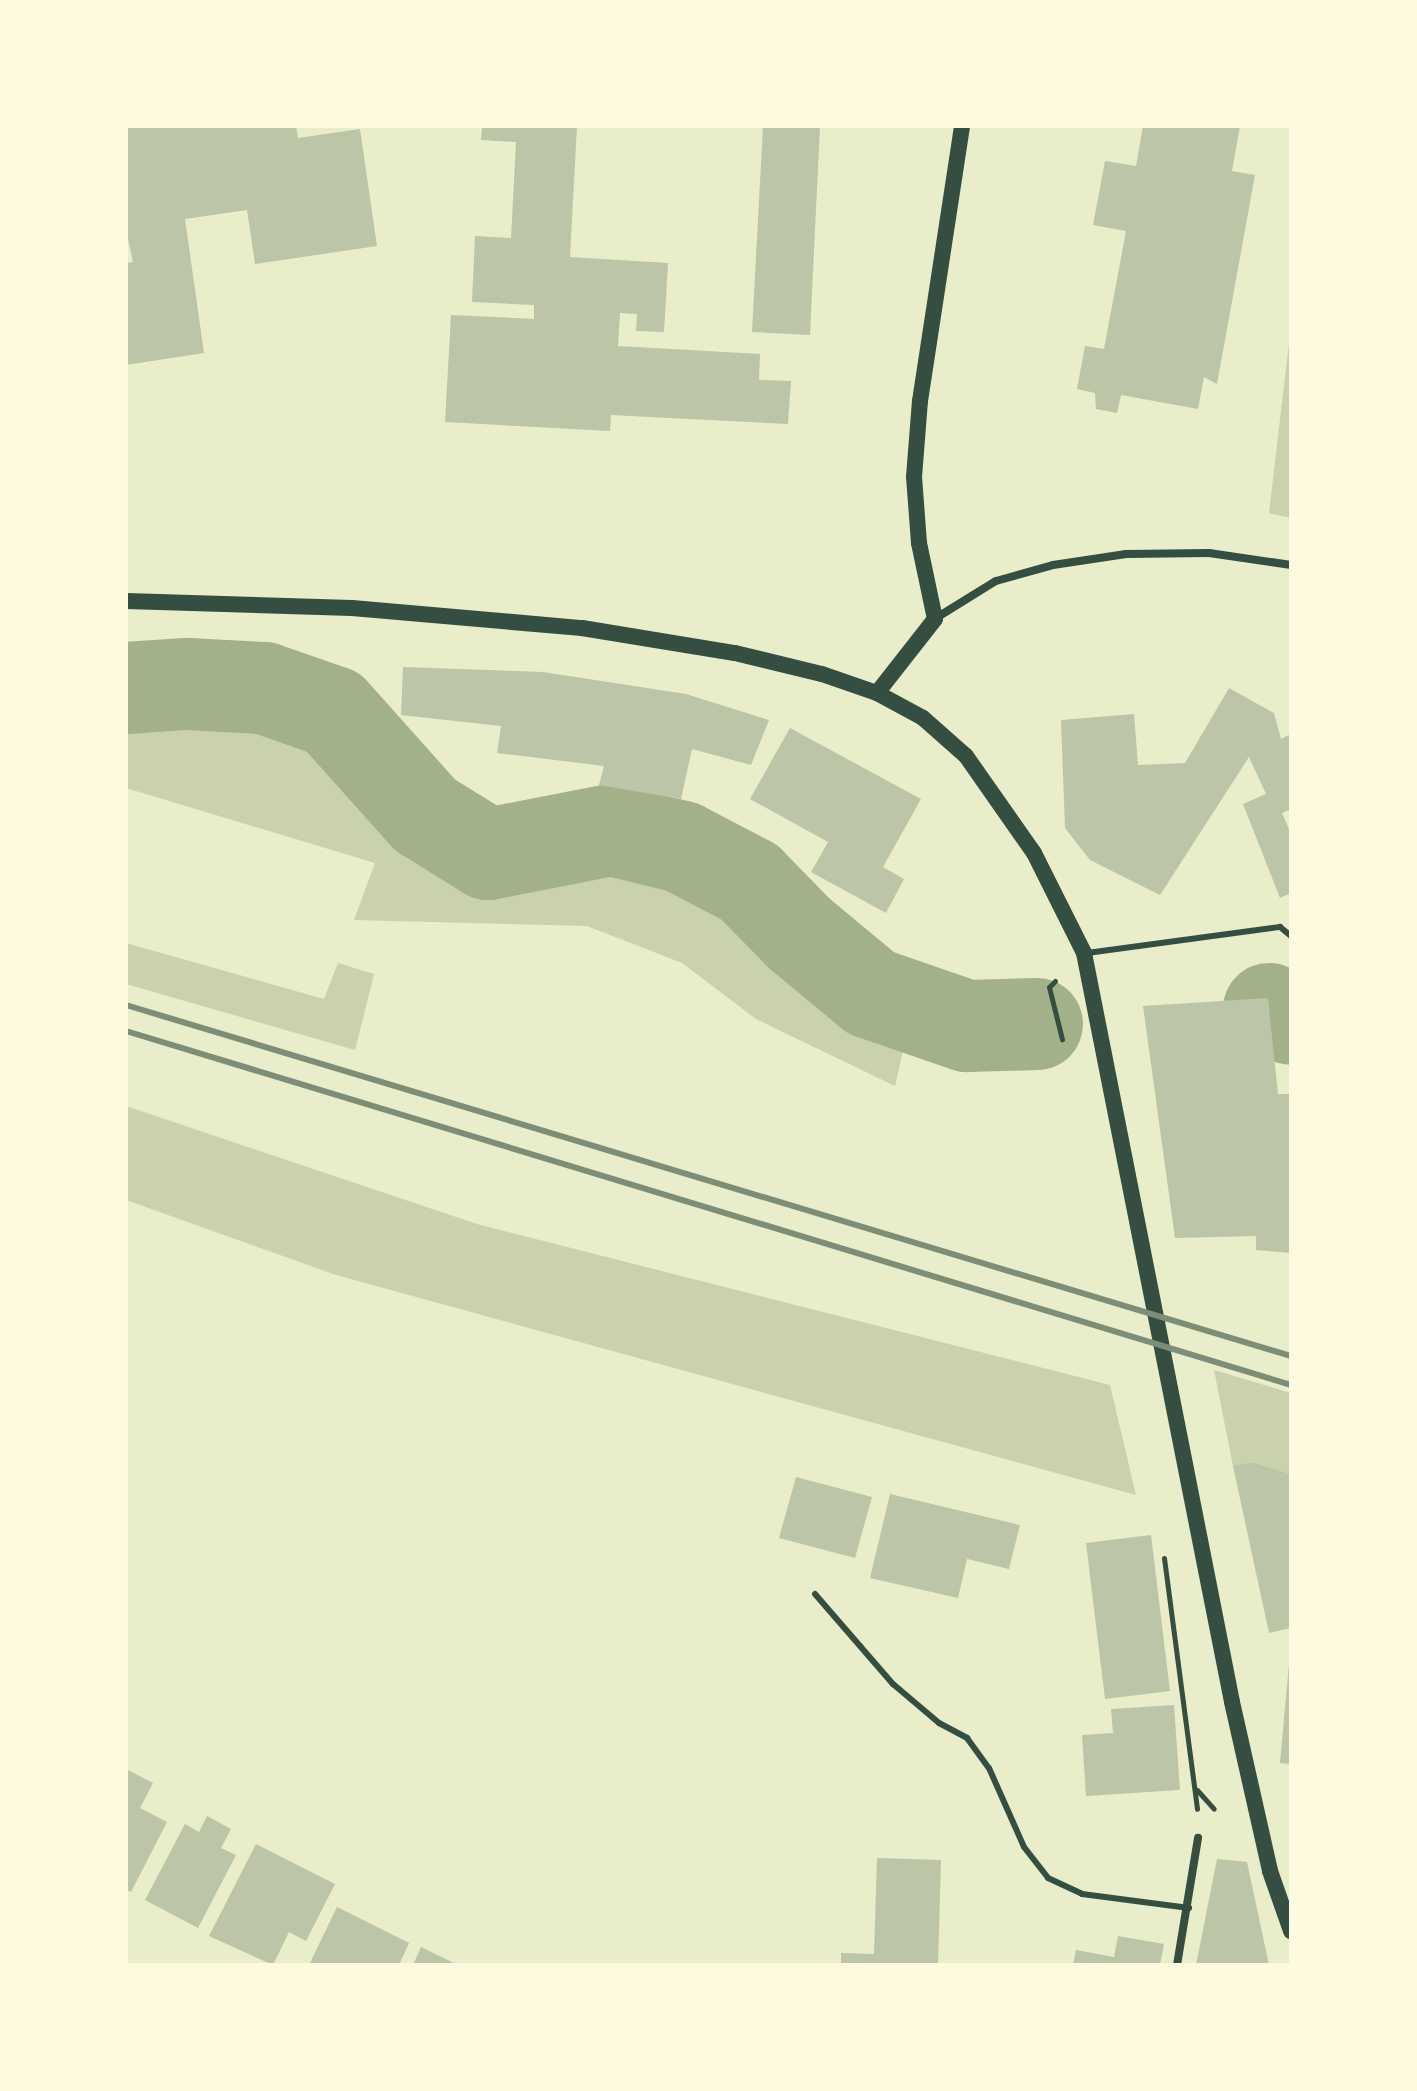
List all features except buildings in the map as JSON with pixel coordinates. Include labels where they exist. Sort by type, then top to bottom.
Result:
[{"type":"main road","points":[[877,693],[935,619],[919,543],[914,477],[920,401],[962,126]]},
{"type":"main road","points":[[126,601],[250,601],[582,628],[735,653],[822,674],[877,693],[923,718],[966,756],[1034,853],[1084,953],[1232,1702],[1270,1871],[1291,1931]]},
{"type":"street","points":[[935,619],[996,581],[1082,561],[1209,553],[1291,565]]},
{"type":"street","points":[[1177,1965],[1189,1908],[1198,1838]]},
{"type":"lane","points":[[1084,953],[1280,927],[1291,936]]},
{"type":"lane","points":[[815,1594],[893,1684],[939,1723],[967,1738],[989,1768],[1024,1847],[1048,1878],[1082,1894],[1189,1908]]},
{"type":"green space","points":[[1291,326],[1291,518],[1269,513]]},
{"type":"green space","points":[[187,684],[264,688],[333,712],[425,815],[488,853],[612,830],[682,847],[749,882],[800,934],[921,973],[895,1086],[756,1019],[682,963],[587,926],[354,920],[375,863],[126,788],[126,688]]},
{"type":"green space","points":[[126,943],[324,999],[338,963],[374,974],[355,1050],[126,984]]},
{"type":"green space","points":[[126,1106],[477,1224],[1110,1385],[1136,1495],[336,1275],[126,1200]]},
{"type":"green space","points":[[1214,1370],[1291,1393],[1291,1474],[1251,1462],[1233,1466]]},
{"type":"waterway","points":[[126,688],[187,684],[264,688],[333,712],[425,815],[488,854],[612,830],[682,847],[749,882],[800,934],[871,993],[967,1026],[1037,1024]]},
{"type":"waterway","points":[[1269,1009],[1291,1019]]},
{"type":"railway","points":[[126,1005],[1291,1356]]},
{"type":"railway","points":[[126,1031],[1291,1385]]}]
